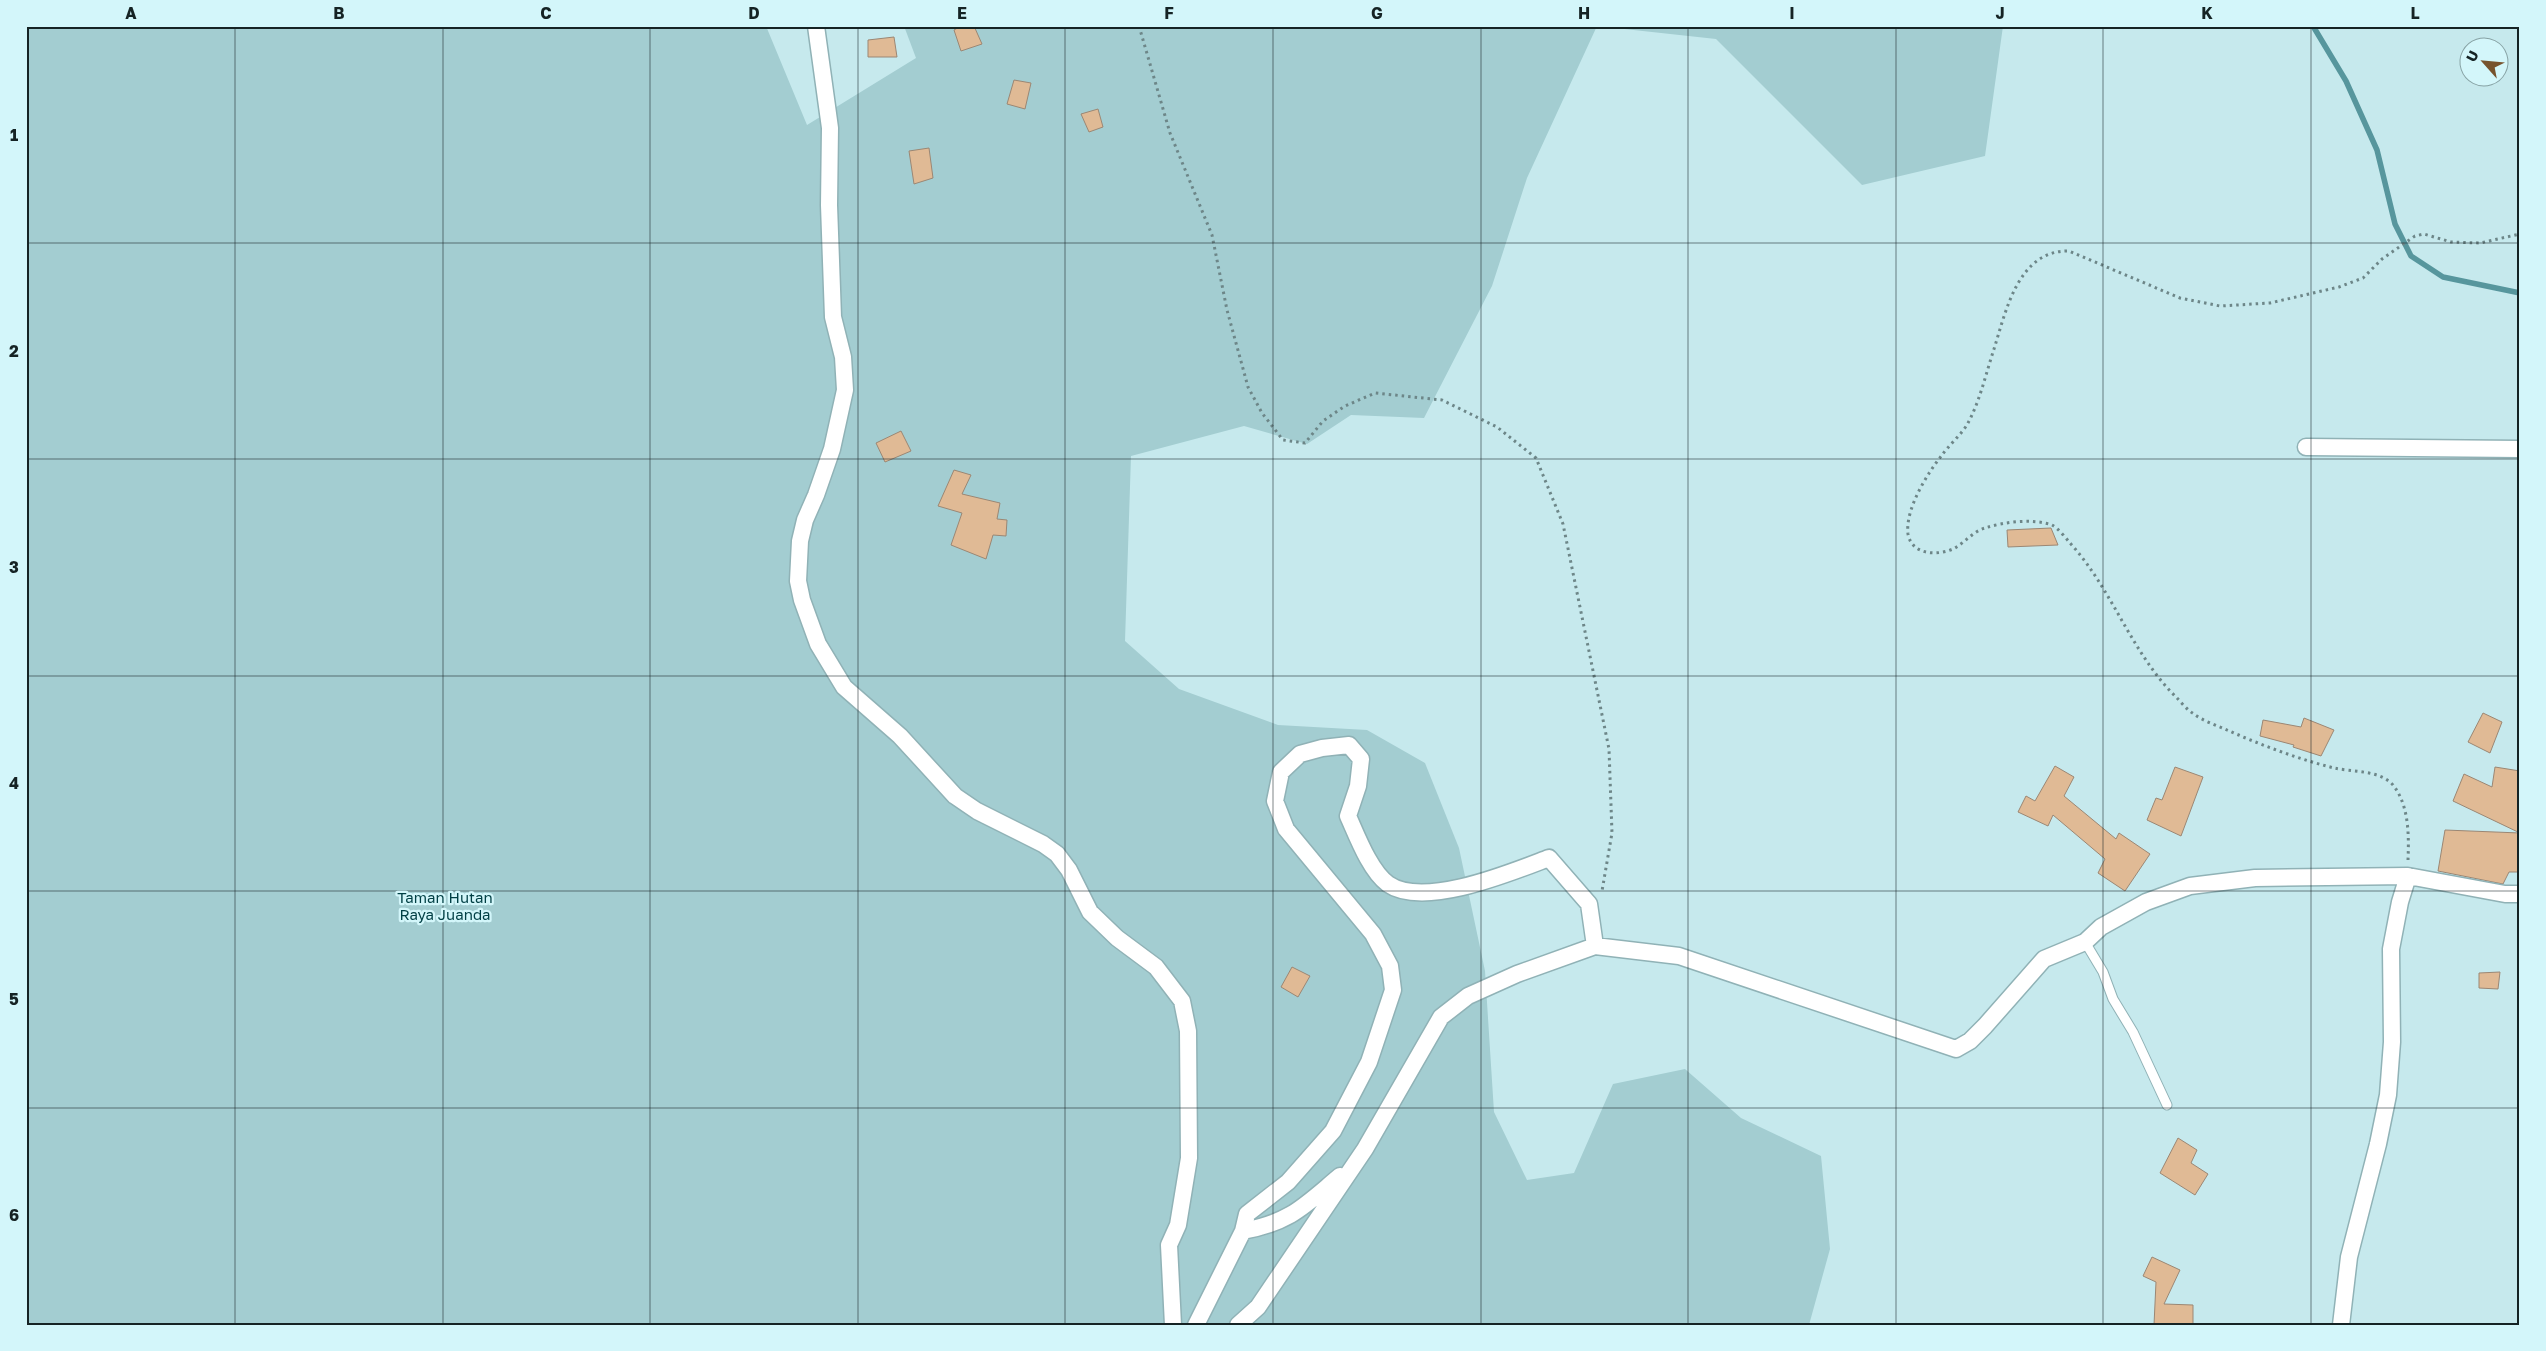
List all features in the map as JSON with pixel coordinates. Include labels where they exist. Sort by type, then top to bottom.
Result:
[{"type":"street","points":[[816,26],[830,128],[829,206],[833,316],[843,357],[845,390],[832,449],[805,520],[800,541],[798,581],[802,600],[818,644],[844,686],[916,751],[955,796],[977,812],[1043,844],[1056,854],[1069,870],[1090,912],[1117,938],[1156,967],[1182,1001],[1188,1031],[1189,1158],[1178,1225],[1169,1245],[1173,1325]]},
{"type":"street","points":[[2306,447],[2520,449]]},
{"type":"street","points":[[1196,1325],[1243,1231],[1247,1214],[1288,1182],[1333,1131],[1369,1062],[1393,990],[1390,966],[1373,934],[1286,828],[1275,800],[1281,772],[1300,754],[1322,748],[1349,745],[1361,759],[1358,786],[1348,816],[1366,856],[1387,883],[1400,890],[1431,893],[1477,882],[1549,858],[1589,904],[1595,946]]},
{"type":"street","points":[[2341,1325],[2349,1257],[2378,1144],[2388,1095],[2392,1042],[2391,949],[2400,902],[2408,876]]},
{"type":"street","points":[[1238,1325],[1258,1307],[1355,1163],[1441,1017],[1468,996],[1517,974],[1595,946],[1679,956],[1956,1049],[1970,1041],[1985,1026],[2044,959],[2085,942],[2101,927],[2146,902],[2190,886],[2255,878],[2408,876],[2505,894],[2520,894]]},
{"type":"street","points":[[1243,1231],[1267,1226],[1294,1214],[1355,1163]]},
{"type":"lane","points":[[2085,942],[2103,972],[2113,999],[2133,1032],[2167,1105]]},
{"type":"path","points":[[1139,26],[1170,133],[1212,235],[1227,310],[1248,387],[1262,413],[1283,440],[1305,443],[1323,421],[1345,406],[1375,394],[1442,400],[1497,428],[1536,458],[1563,524],[1609,749],[1612,833],[1602,894]]},
{"type":"path","points":[[2408,876],[2409,835],[2404,806],[2392,784],[2377,775],[2333,768],[2256,743],[2194,714],[2148,665],[2087,562],[2054,526],[2034,522],[2013,522],[1982,528],[1947,551],[1929,553],[1917,549],[1912,544],[1908,535],[1911,508],[1930,471],[1968,424],[1988,367],[2004,310],[2029,267],[2044,256],[2056,251],[2069,252],[2180,298],[2220,306],[2270,303],[2339,287],[2363,278],[2382,259],[2415,236],[2424,234],[2451,242],[2480,244],[2520,234]]},
{"type":"green space","name":"Taman Hutan Raya Juanda","points":[[26,26],[766,26],[807,125],[916,58],[904,26],[1597,26],[1527,178],[1492,286],[1424,418],[1351,415],[1307,444],[1244,426],[1131,456],[1125,641],[1179,689],[1278,725],[1367,730],[1425,763],[1459,848],[1485,971],[1494,1112],[1527,1180],[1574,1173],[1613,1084],[1685,1069],[1741,1118],[1821,1156],[1830,1249],[1809,1325],[26,1325]]},
{"type":"green space","points":[[1597,26],[2003,26],[1985,156],[1862,185],[1716,39]]},
{"type":"building","points":[[961,26],[974,26],[982,44],[961,51],[954,30]]},
{"type":"building","points":[[894,37],[897,57],[868,57],[868,40]]},
{"type":"building","points":[[1014,80],[1031,83],[1025,109],[1007,104]]},
{"type":"building","points":[[1098,109],[1103,127],[1089,132],[1081,114]]},
{"type":"building","points":[[929,148],[933,178],[914,184],[909,151]]},
{"type":"building","points":[[901,431],[911,451],[885,462],[876,443]]},
{"type":"building","points":[[954,470],[971,475],[962,494],[1000,503],[997,519],[1007,520],[1006,536],[993,535],[986,559],[951,545],[962,513],[938,506]]},
{"type":"building","points":[[2051,528],[2058,545],[2008,547],[2007,530]]},
{"type":"building","points":[[2483,713],[2502,722],[2490,753],[2468,742]]},
{"type":"building","points":[[2304,718],[2334,730],[2321,756],[2293,747],[2294,745],[2260,736],[2263,720],[2301,727]]},
{"type":"building","points":[[2055,766],[2074,777],[2064,796],[2116,839],[2119,833],[2150,854],[2125,891],[2098,873],[2105,859],[2053,815],[2048,826],[2018,812],[2026,796],[2035,801]]},
{"type":"building","points":[[2175,767],[2203,777],[2181,836],[2147,820],[2156,798],[2162,800]]},
{"type":"building","points":[[2495,767],[2520,771],[2520,833],[2453,801],[2464,774],[2492,787]]},
{"type":"building","points":[[2445,830],[2520,833],[2520,872],[2509,872],[2503,884],[2438,871]]},
{"type":"building","points":[[1292,967],[1310,976],[1298,997],[1281,987]]},
{"type":"building","points":[[2500,972],[2498,989],[2479,988],[2479,973]]},
{"type":"building","points":[[2178,1138],[2197,1150],[2191,1163],[2208,1174],[2195,1195],[2160,1173]]},
{"type":"building","points":[[2152,1257],[2180,1270],[2164,1304],[2193,1305],[2193,1325],[2154,1325],[2156,1282],[2143,1276]]},
{"type":"waterway","points":[[2313,26],[2346,81],[2377,150],[2395,224],[2411,256],[2443,277],[2520,293]]}]
